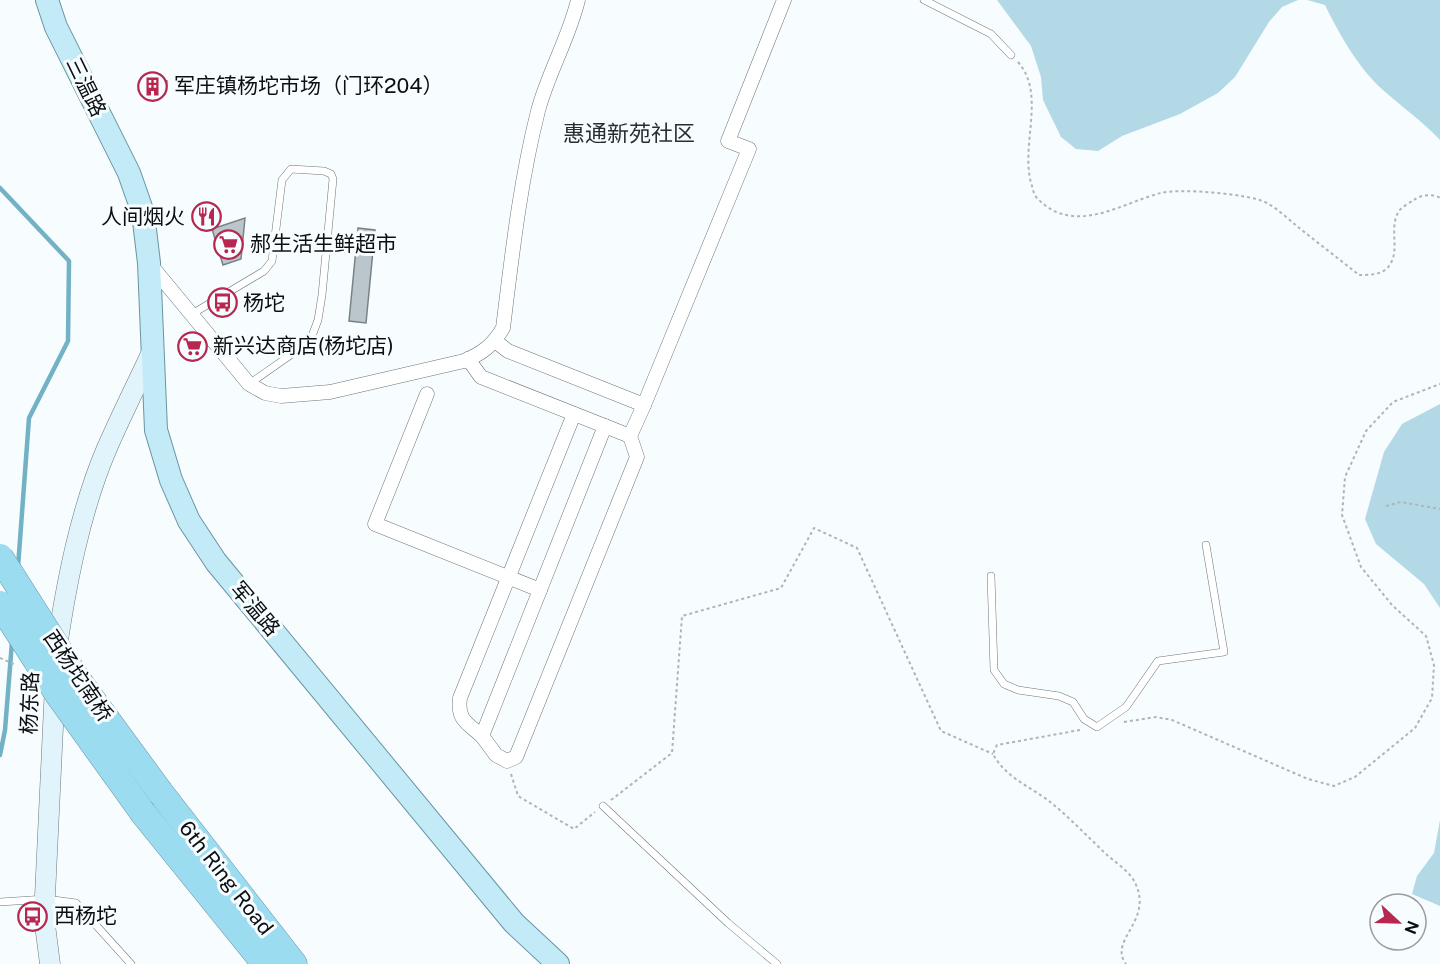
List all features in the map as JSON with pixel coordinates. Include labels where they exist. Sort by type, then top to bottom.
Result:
[{"type":"highway","name":"西杨坨南桥","points":[[0,556],[78,680],[160,792]]},
{"type":"highway","name":"西杨坨南桥","points":[[0,604],[59,696],[143,813]]},
{"type":"highway","name":"6th Ring Road","points":[[160,792],[294,964]]},
{"type":"highway","name":"6th Ring Road","points":[[143,813],[265,964]]},
{"type":"main road","name":"三温路","points":[[47,0],[56,27],[129,173]]},
{"type":"main road","name":"军温路","points":[[129,173],[142,213],[149,263],[156,430],[171,480],[189,521],[211,554],[514,923],[558,964]]},
{"type":"street","points":[[149,263],[249,384],[265,393],[281,396],[330,392],[481,354],[495,341],[503,328],[514,232],[525,168],[539,109],[574,17],[578,0]]},
{"type":"street","points":[[573,414],[460,698],[458,712],[462,719],[482,736],[496,755],[507,761],[516,757],[637,457],[630,436],[748,149],[728,141],[784,0]]},
{"type":"street","points":[[495,341],[508,351],[644,405]]},
{"type":"street","name":"杨东路","points":[[50,964],[45,931],[46,899],[56,657],[64,603],[87,509],[106,449],[152,352]]},
{"type":"street","points":[[468,359],[481,377],[630,436]]},
{"type":"street","points":[[427,394],[375,524],[540,590]]},
{"type":"street","points":[[482,736],[605,426]]},
{"type":"lane","points":[[924,0],[991,34],[1011,55]]},
{"type":"lane","points":[[190,315],[264,271],[272,261],[282,180],[285,174],[291,169],[324,171],[331,174],[333,179],[322,295],[318,320],[312,336],[302,347],[249,384]]},
{"type":"lane","points":[[991,576],[994,670],[1004,684],[1018,690],[1059,696],[1073,702],[1084,719],[1097,727],[1126,707],[1158,662],[1224,652],[1206,545]]},
{"type":"lane","points":[[603,806],[728,923],[777,964]]},
{"type":"lane","points":[[0,902],[46,899],[76,903],[131,964]]},
{"type":"path","points":[[1011,55],[1026,71],[1033,106],[1027,172],[1036,197],[1058,212],[1082,217],[1113,211],[1163,192],[1236,195],[1264,202],[1359,275],[1374,275],[1388,268],[1395,255],[1394,225],[1399,210],[1418,196],[1436,195],[1440,198]]},
{"type":"path","points":[[993,754],[997,746],[1156,717],[1172,720],[1308,779],[1334,786],[1355,777],[1415,728],[1432,698],[1434,665],[1426,636],[1392,605],[1361,567],[1342,516],[1345,477],[1365,431],[1393,402],[1440,384]]},
{"type":"path","points":[[1386,506],[1401,502],[1440,509]]},
{"type":"path","points":[[507,761],[518,796],[573,829],[672,753],[682,616],[781,588],[814,528],[857,548],[941,731],[993,754],[999,766],[1049,801],[1132,878],[1140,895],[1140,909],[1122,943],[1122,958],[1126,964]]},
{"type":"shaded area","points":[[997,0],[1298,0],[1282,7],[1269,22],[1235,77],[1218,93],[1180,114],[1122,136],[1098,151],[1076,149],[1061,137],[1043,100],[1041,77],[1031,46]]},
{"type":"shaded area","points":[[1307,0],[1440,0],[1440,140],[1374,82],[1343,39],[1325,5]]},
{"type":"shaded area","points":[[1440,404],[1440,608],[1424,584],[1376,544],[1365,519],[1384,452],[1402,424]]},
{"type":"shaded area","points":[[1440,820],[1440,906],[1428,901],[1428,892],[1413,892],[1417,876],[1434,853]]},
{"type":"building","name":"军庄镇杨坨市场（门环204）","points":[[141,78],[167,81],[165,94],[140,91]]},
{"type":"building","name":"郝生活生鲜超市","points":[[245,218],[241,259],[223,265],[212,229]]},
{"type":"building","points":[[358,228],[375,230],[366,323],[349,321]]},
{"type":"waterway","points":[[0,188],[69,261],[68,341],[29,418],[18,567]]},
{"type":"waterway","points":[[0,755],[5,730],[12,642]]},
{"type":"place","name":"军庄镇杨坨市场（门环204）","points":[[153,86]]},
{"type":"place","name":"人间烟火","points":[[206,217]]},
{"type":"place","name":"郝生活生鲜超市","points":[[229,244]]},
{"type":"place","name":"杨坨","points":[[222,303]]},
{"type":"place","name":"新兴达商店(杨坨店)","points":[[192,346]]},
{"type":"place","name":"西杨坨","points":[[33,916]]},
{"type":"district","name":"惠通新苑社区","points":[[629,133]]}]
